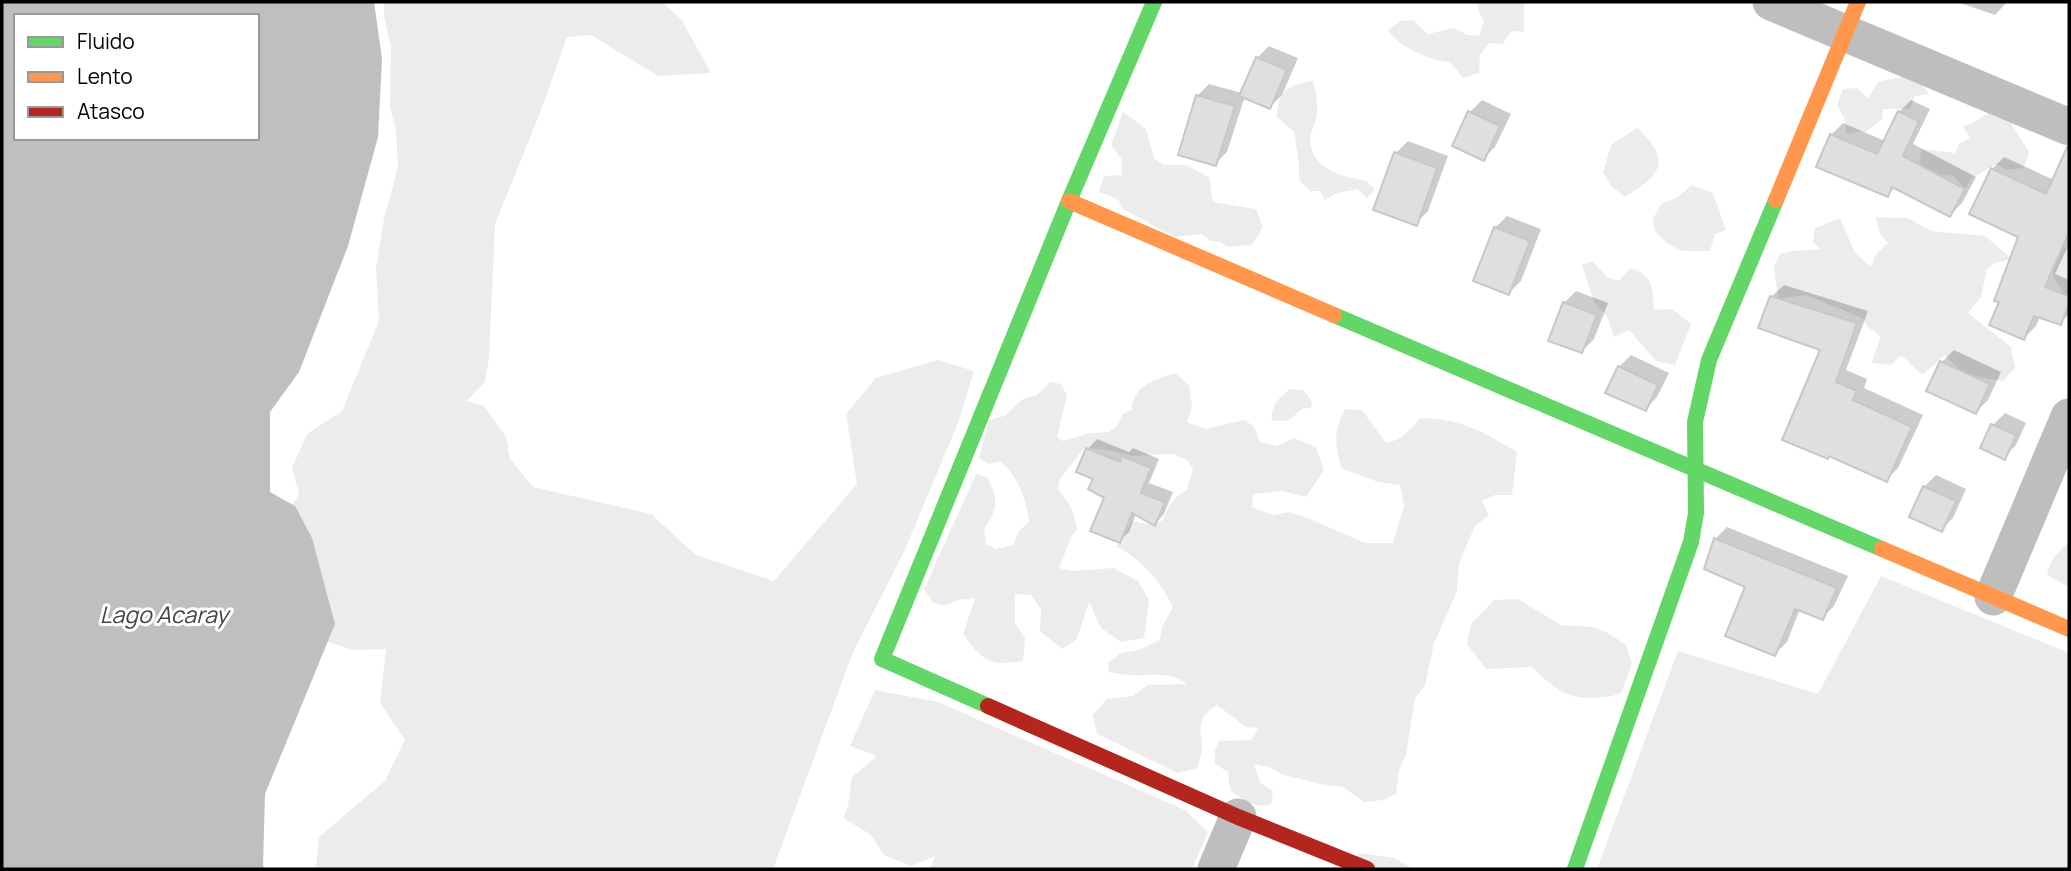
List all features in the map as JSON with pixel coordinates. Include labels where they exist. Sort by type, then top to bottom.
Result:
[{"type":"street","points":[[1154,2],[1069,201],[882,659],[1238,817],[1367,869]]},
{"type":"street","points":[[1771,2],[1852,17],[2069,127]]},
{"type":"street","points":[[1575,869],[1691,542],[1696,513],[1695,422],[1709,360],[1852,17]]},
{"type":"street","points":[[1069,201],[2069,629]]},
{"type":"street","points":[[1993,597],[2069,417]]},
{"type":"street","points":[[1216,869],[1238,817]]},
{"type":"shaded area","points":[[384,2],[662,2],[681,19],[711,73],[658,76],[591,35],[567,37],[542,108],[495,224],[489,357],[485,382],[467,401],[484,406],[506,437],[510,459],[533,487],[651,514],[696,555],[774,581],[857,484],[846,414],[876,378],[938,360],[974,371],[958,423],[904,552],[853,652],[773,869],[316,869],[319,837],[385,781],[405,740],[380,703],[386,649],[352,650],[309,635],[278,528],[299,494],[292,468],[307,434],[342,411],[379,321],[376,268],[384,219],[398,167],[396,131],[390,107],[391,46],[384,16]]},
{"type":"shaded area","points":[[1477,2],[1524,2],[1524,32],[1511,31],[1503,44],[1489,43],[1480,55],[1479,73],[1463,78],[1450,62],[1416,52],[1388,30],[1401,21],[1413,20],[1428,34],[1454,28],[1467,35],[1479,36],[1484,21]]},
{"type":"shaded area","points":[[1906,76],[1920,83],[1929,94],[1915,96],[1910,109],[1883,109],[1882,119],[1867,131],[1846,134],[1845,119],[1837,105],[1843,89],[1857,88],[1868,98],[1878,82]]},
{"type":"shaded area","points":[[1313,81],[1317,109],[1310,137],[1312,150],[1322,165],[1330,170],[1367,181],[1375,190],[1367,198],[1357,189],[1337,193],[1325,200],[1320,191],[1310,191],[1299,180],[1294,132],[1277,117],[1278,108],[1286,90]]},
{"type":"shaded area","points":[[1992,111],[2009,120],[2029,152],[2024,168],[2006,170],[1996,164],[1972,178],[1965,189],[1953,176],[1919,171],[1921,149],[1955,153],[1959,144],[1970,138],[1963,126]]},
{"type":"shaded area","points":[[1123,112],[1146,129],[1154,158],[1164,165],[1186,165],[1209,177],[1213,202],[1256,209],[1263,227],[1252,245],[1227,247],[1221,242],[1210,241],[1202,234],[1175,237],[1123,209],[1118,199],[1099,192],[1104,176],[1122,175],[1121,158],[1111,145]]},
{"type":"shaded area","points":[[1637,128],[1655,149],[1659,158],[1658,166],[1647,181],[1625,197],[1611,186],[1603,172],[1611,145]]},
{"type":"shaded area","points":[[1692,185],[1713,193],[1726,230],[1715,234],[1710,251],[1682,251],[1667,243],[1655,231],[1653,219],[1661,204],[1678,197]]},
{"type":"shaded area","points":[[1876,217],[1908,218],[1931,231],[1985,236],[2012,259],[1995,263],[1987,269],[1981,297],[1968,313],[2011,347],[2015,368],[2003,381],[1978,377],[1964,371],[1945,355],[1922,375],[1901,355],[1891,365],[1872,363],[1880,336],[1868,327],[1862,318],[1806,295],[1778,299],[1774,266],[1780,254],[1821,249],[1813,242],[1815,228],[1840,218],[1855,253],[1871,267],[1876,254],[1888,243],[1880,234]]},
{"type":"shaded area","points":[[2069,246],[2067,324],[2067,297],[2055,280],[2049,264],[2053,254]]},
{"type":"shaded area","points":[[1592,261],[1607,277],[1619,281],[1630,268],[1643,274],[1652,289],[1654,310],[1672,309],[1691,324],[1675,365],[1656,361],[1629,330],[1614,337],[1607,316],[1594,302],[1582,265]]},
{"type":"shaded area","points":[[1175,373],[1189,385],[1192,406],[1187,422],[1205,429],[1244,420],[1254,426],[1260,442],[1277,446],[1294,438],[1316,447],[1324,470],[1306,497],[1282,491],[1253,494],[1252,507],[1272,515],[1289,512],[1305,517],[1365,543],[1393,543],[1404,506],[1400,485],[1378,482],[1341,468],[1336,437],[1345,409],[1362,410],[1386,443],[1405,434],[1420,418],[1459,423],[1517,452],[1512,495],[1495,495],[1482,501],[1489,515],[1475,526],[1459,563],[1457,591],[1434,643],[1425,686],[1415,698],[1406,755],[1399,770],[1396,794],[1383,800],[1364,802],[1343,787],[1283,775],[1269,767],[1254,764],[1260,782],[1273,791],[1271,805],[1249,802],[1230,790],[1228,772],[1215,764],[1215,750],[1219,741],[1251,740],[1258,728],[1246,727],[1217,705],[1207,713],[1202,722],[1202,751],[1197,768],[1178,773],[1097,734],[1093,715],[1107,699],[1133,696],[1148,685],[1187,684],[1174,677],[1161,675],[1109,672],[1108,663],[1120,653],[1139,650],[1160,640],[1162,627],[1173,607],[1149,572],[1116,546],[1132,521],[1153,525],[1163,520],[1172,502],[1187,490],[1193,469],[1188,461],[1174,454],[1132,456],[1084,448],[1060,479],[1058,489],[1071,508],[1077,530],[1072,535],[1059,568],[1072,571],[1113,568],[1138,581],[1149,600],[1144,638],[1121,642],[1101,628],[1089,602],[1077,639],[1062,649],[1040,631],[1041,609],[1031,595],[1015,594],[1015,623],[1025,638],[1023,661],[995,662],[982,656],[963,634],[975,598],[958,600],[944,606],[933,602],[924,589],[976,474],[987,477],[995,498],[992,515],[984,529],[986,544],[996,549],[1013,545],[1019,531],[1029,522],[1023,497],[1006,466],[1000,461],[989,464],[979,458],[989,420],[1004,416],[1023,399],[1037,395],[1050,382],[1061,384],[1067,395],[1057,437],[1062,441],[1090,433],[1109,432],[1118,425],[1123,414],[1132,409],[1136,394],[1141,389],[1153,381]]},
{"type":"shaded area","points":[[1290,389],[1303,390],[1311,400],[1312,407],[1302,409],[1288,421],[1272,421],[1276,403]]},
{"type":"shaded area","points":[[2069,540],[2069,587],[2047,575],[2054,558]]},
{"type":"shaded area","points":[[1881,576],[2069,653],[2069,869],[1597,869],[1678,651],[1818,694]]},
{"type":"shaded area","points":[[1518,599],[1561,625],[1593,627],[1626,645],[1632,664],[1621,693],[1584,698],[1567,694],[1553,686],[1532,667],[1486,669],[1467,644],[1471,624],[1494,600]]},
{"type":"shaded area","points":[[875,690],[938,702],[1185,810],[1208,832],[1192,869],[930,869],[935,856],[911,866],[884,855],[870,834],[843,818],[848,806],[852,777],[877,756],[850,746]]},
{"type":"shaded area","points":[[1359,853],[1394,858],[1414,869],[1350,869]]},
{"type":"water","name":"Lago Acaray","points":[[2,2],[374,2],[382,59],[378,137],[348,246],[299,372],[270,412],[270,492],[295,506],[312,538],[335,624],[265,794],[263,866],[266,869],[2,869]]},
{"type":"building","points":[[1256,57],[1287,70],[1270,109],[1239,96]]},
{"type":"building","points":[[1196,95],[1235,106],[1216,166],[1178,155]]},
{"type":"building","points":[[1468,111],[1500,126],[1484,161],[1452,146]]},
{"type":"building","points":[[1898,111],[1919,121],[1903,156],[1965,189],[1950,217],[1892,187],[1888,197],[1816,167],[1830,134],[1877,154]]},
{"type":"building","points":[[2067,147],[2069,232],[2045,287],[2069,296],[2069,303],[2061,325],[2034,316],[2024,340],[1989,325],[1999,302],[1994,301],[2018,237],[1969,214],[1991,168],[2046,194]]},
{"type":"building","points":[[1394,152],[1437,168],[1417,226],[1373,210]]},
{"type":"building","points":[[1494,227],[1530,241],[1509,295],[1473,281]]},
{"type":"building","points":[[1770,296],[1857,323],[1836,382],[1857,391],[1853,400],[1912,427],[1887,482],[1829,456],[1828,459],[1782,440],[1820,350],[1758,328]]},
{"type":"building","points":[[1563,302],[1597,315],[1582,353],[1548,341]]},
{"type":"building","points":[[1940,361],[1990,384],[1976,414],[1926,391]]},
{"type":"building","points":[[1618,366],[1658,385],[1646,411],[1605,393]]},
{"type":"building","points":[[1991,424],[2016,435],[2005,460],[1980,448]]},
{"type":"building","points":[[1086,448],[1120,462],[1122,456],[1151,468],[1141,493],[1165,502],[1155,526],[1132,513],[1120,543],[1090,531],[1104,498],[1088,489],[1093,479],[1076,472]]},
{"type":"building","points":[[1923,486],[1956,501],[1942,532],[1909,517]]},
{"type":"building","points":[[1714,538],[1837,588],[1823,620],[1795,609],[1775,656],[1725,636],[1745,587],[1704,569]]},
{"type":"traffic: fast","points":[[988,706],[882,659],[1069,201],[1154,2]]},
{"type":"traffic: fast","points":[[1575,869],[1691,542],[1696,513],[1695,422],[1709,360],[1776,200]]},
{"type":"traffic: fast","points":[[1334,315],[1882,549]]},
{"type":"traffic: slow","points":[[1776,200],[1858,2]]},
{"type":"traffic: slow","points":[[1069,201],[1334,315]]},
{"type":"traffic: slow","points":[[1882,549],[2069,629]]},
{"type":"traffic: jam","points":[[988,706],[1238,817],[1367,869]]}]
